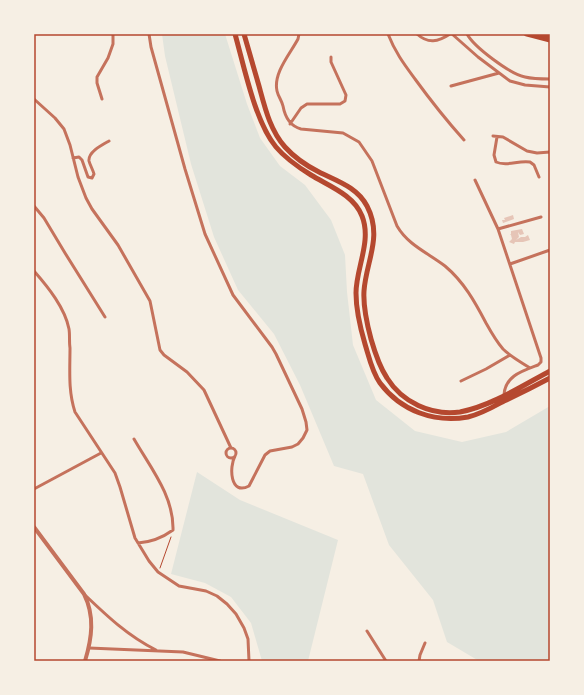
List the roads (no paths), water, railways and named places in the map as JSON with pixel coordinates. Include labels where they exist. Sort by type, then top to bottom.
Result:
[{"type":"highway","points":[[542,34],[550,40]]},
{"type":"main road","points":[[235,34],[260,121],[275,146],[290,162],[343,193],[355,205],[362,216],[365,228],[365,240],[356,283],[357,311],[360,329],[371,364],[380,382],[396,401],[426,416],[441,418],[469,417],[488,410],[550,378]]},
{"type":"main road","points":[[244,34],[267,115],[279,139],[286,147],[309,166],[352,189],[366,204],[370,211],[373,219],[374,234],[371,257],[365,280],[364,300],[366,320],[374,351],[386,378],[398,392],[414,404],[431,410],[441,412],[459,412],[486,404],[550,371]]},
{"type":"main road","points":[[526,34],[550,40]]},
{"type":"street","points":[[102,99],[97,83],[97,77],[108,58],[113,44],[113,34]]},
{"type":"street","points":[[34,99],[64,128],[78,177],[86,198],[92,209],[118,245],[150,301],[160,350],[187,372],[204,390],[231,448],[236,452],[232,462],[233,482],[240,488],[249,486],[265,455],[270,451],[292,447],[304,438],[306,422],[302,409],[276,354],[233,295],[205,234],[184,169],[151,47],[149,34]]},
{"type":"street","points":[[299,34],[298,40],[279,74],[277,84],[277,92],[282,101],[290,124],[301,129],[343,133],[359,142],[372,161],[396,226],[401,233],[414,246],[445,266],[457,278],[469,292],[498,342],[510,355],[530,368]]},
{"type":"street","points":[[388,34],[394,50],[446,119],[464,140]]},
{"type":"street","points":[[417,34],[429,42],[434,42],[451,34],[510,81],[525,85],[550,87]]},
{"type":"street","points":[[467,34],[481,50],[514,74],[525,78],[550,79]]},
{"type":"street","points":[[290,124],[301,108],[307,104],[340,104],[345,101],[346,95],[331,62],[331,57]]},
{"type":"street","points":[[451,86],[499,73]]},
{"type":"street","points":[[539,178],[534,165],[530,162],[518,161],[506,165],[496,162],[494,155],[495,136],[503,137],[527,152],[550,152]]},
{"type":"street","points":[[73,158],[79,157],[82,160],[88,177],[92,178],[94,174],[89,161],[90,156],[109,141]]},
{"type":"street","points":[[475,180],[498,229],[541,358],[541,362],[512,376],[507,381],[504,387],[504,395]]},
{"type":"street","points":[[34,206],[44,218],[64,253],[105,317]]},
{"type":"street","points":[[498,229],[541,217]]},
{"type":"street","points":[[510,264],[550,250]]},
{"type":"street","points":[[34,271],[51,293],[66,318],[69,330],[70,391],[72,402],[76,412],[115,473],[135,538],[149,561],[158,572],[179,586],[206,591],[218,596],[227,604],[236,614],[244,628],[248,639],[249,661]]},
{"type":"street","points":[[460,381],[486,369],[510,355]]},
{"type":"street","points":[[134,439],[166,494],[174,518],[173,530],[163,538],[138,543]]},
{"type":"street","points":[[231,448],[226,452],[226,456],[232,458],[235,456]]},
{"type":"street","points":[[34,489],[102,453]]},
{"type":"street","points":[[34,527],[84,594],[126,633],[139,642],[157,651]]},
{"type":"street","points":[[84,594],[91,613],[92,627],[89,648],[85,661]]},
{"type":"street","points":[[367,631],[386,661]]},
{"type":"street","points":[[419,661],[425,643]]},
{"type":"street","points":[[89,648],[194,654],[220,661]]}]
